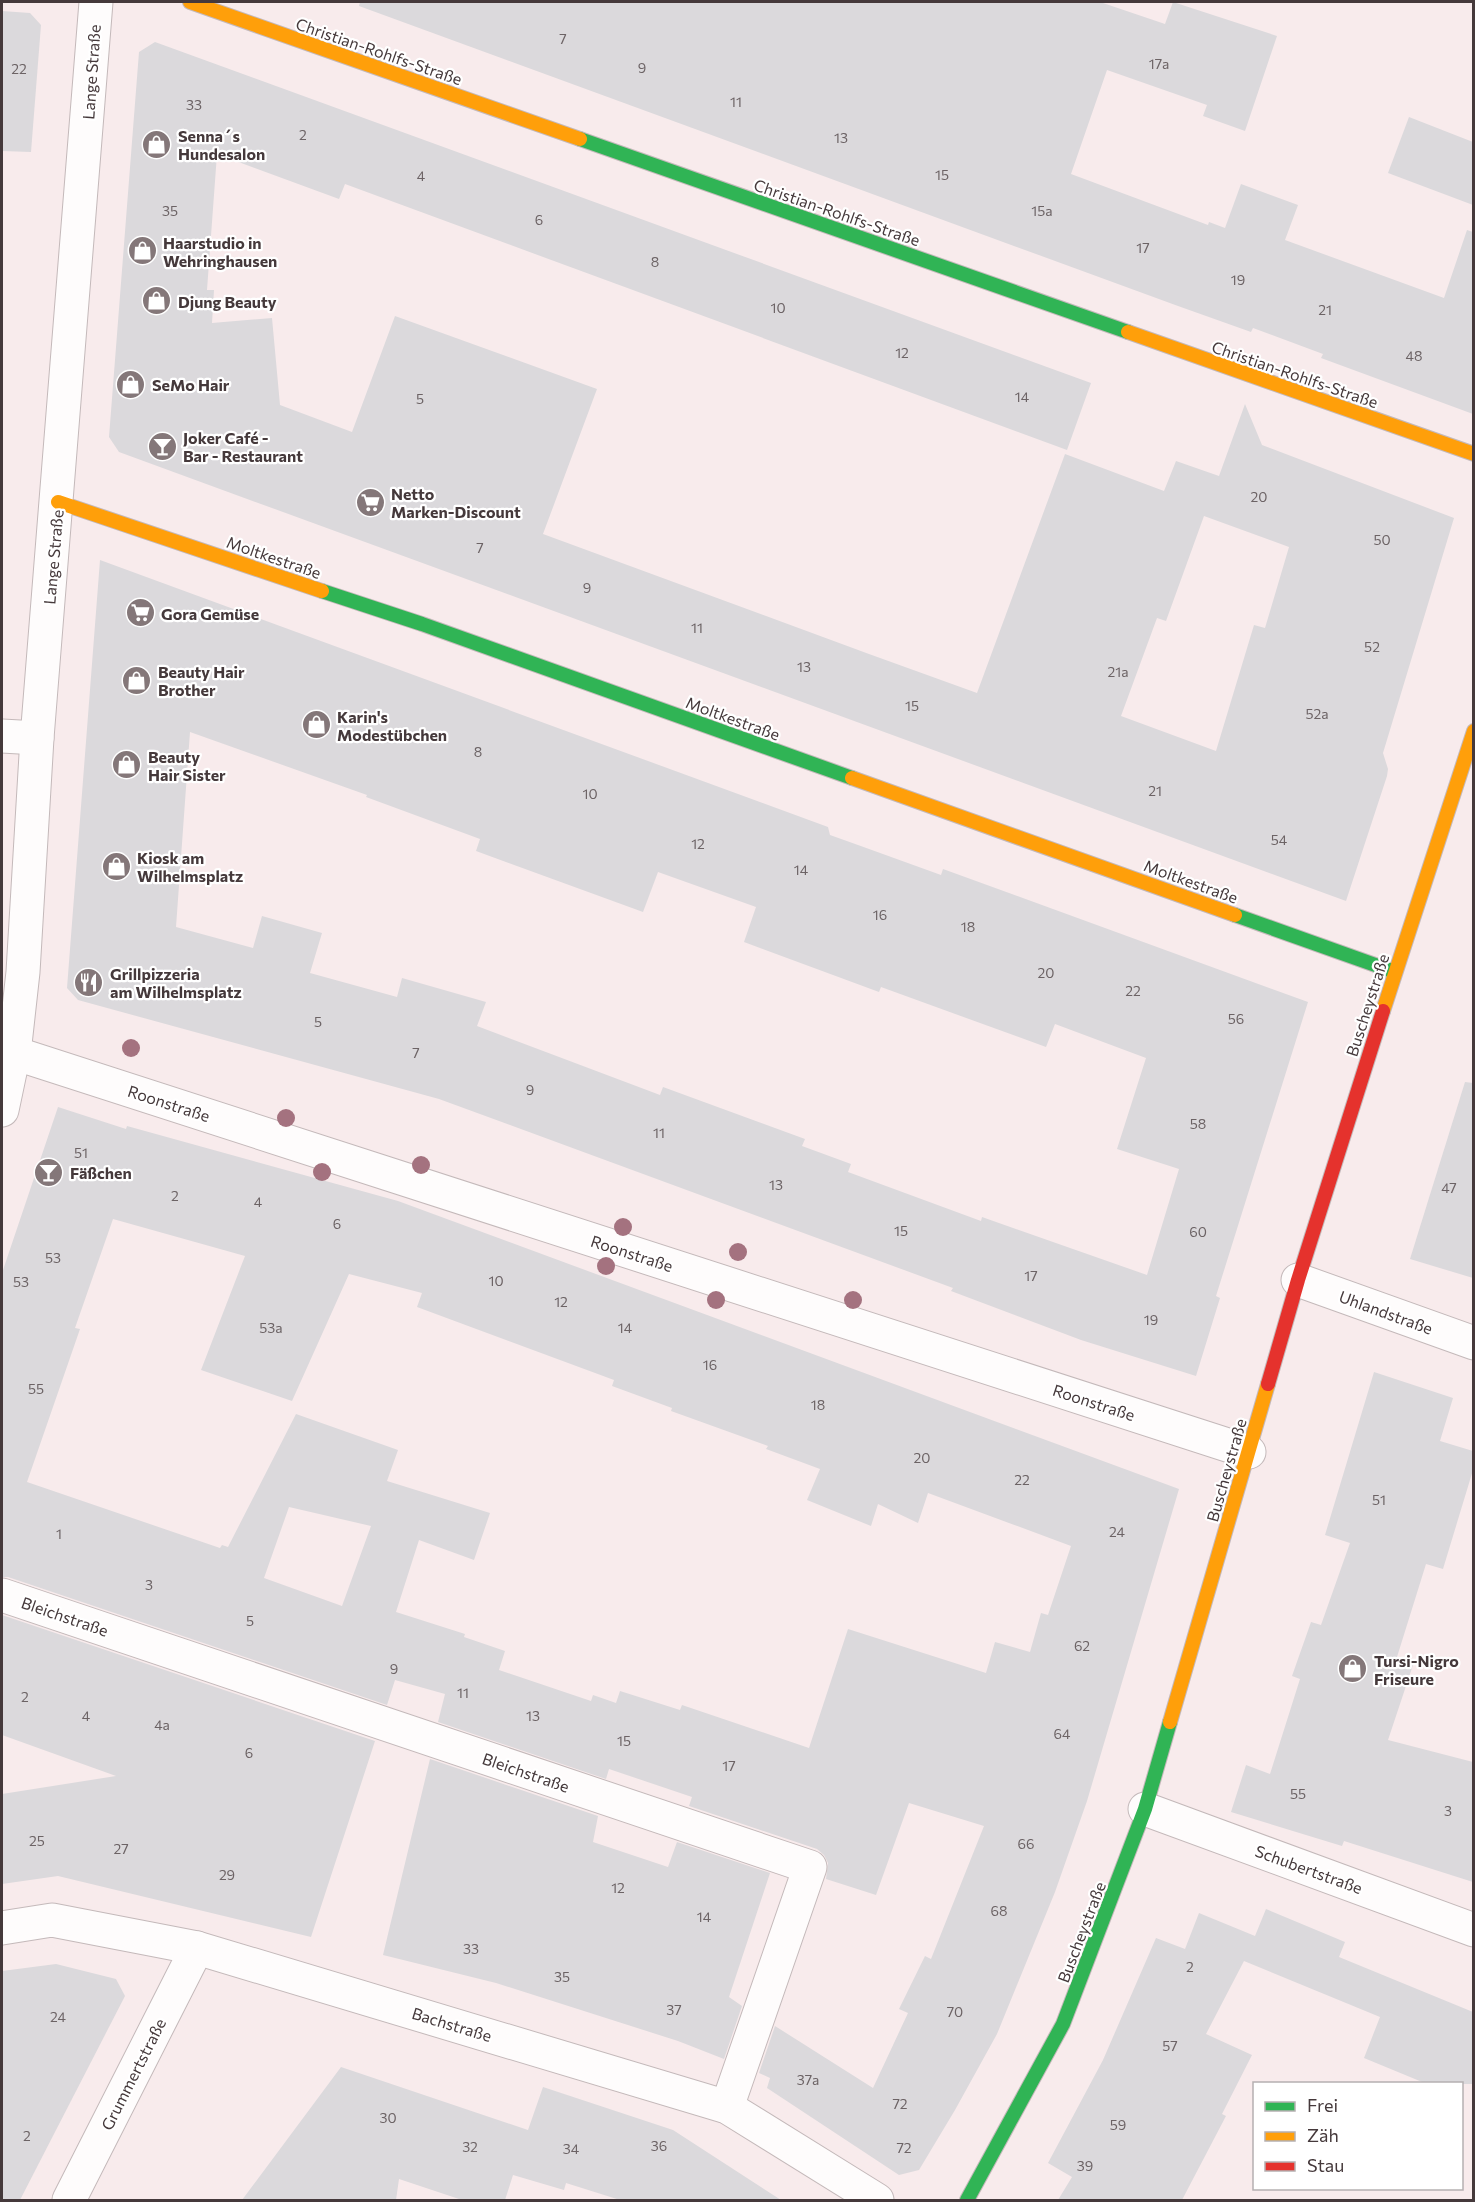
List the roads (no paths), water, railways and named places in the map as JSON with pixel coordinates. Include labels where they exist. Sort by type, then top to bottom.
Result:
[{"type":"street","name":"Lange Straße","points":[[2,1110],[25,948],[38,738],[96,2]]},
{"type":"street","name":"Christian-Rohlfs-Straße","points":[[190,2],[1473,454]]},
{"type":"street","name":"Moltkestraße","points":[[58,502],[422,624],[1395,972]]},
{"type":"street","name":"Buscheystraße","points":[[967,2200],[1063,2024],[1145,1809],[1298,1280],[1473,731]]},
{"type":"street","points":[[2,736],[38,738]]},
{"type":"street","name":"Roonstraße","points":[[9,1065],[1249,1452]]},
{"type":"street","name":"Uhlandstraße","points":[[1298,1280],[1473,1343]]},
{"type":"street","name":"Bleichstraße","points":[[2,1595],[810,1868],[727,2107]]},
{"type":"street","name":"Schubertstraße","points":[[1145,1809],[1473,1930]]},
{"type":"street","name":"Bachstraße","points":[[2,1928],[52,1920],[197,1948],[727,2107],[877,2200]]},
{"type":"street","name":"Grummertstraße","points":[[69,2200],[197,1948]]},
{"type":"place","name":"Senna´s Hundesalon","points":[[157,144]]},
{"type":"place","name":"Haarstudio in Wehringhausen","points":[[142,251]]},
{"type":"place","name":"Djung Beauty","points":[[157,301]]},
{"type":"place","name":"SeMo Hair","points":[[131,384]]},
{"type":"place","name":"Joker Café - Bar - Restaurant","points":[[162,446]]},
{"type":"place","name":"Netto Marken-Discount","points":[[370,502]]},
{"type":"place","name":"Gora Gemüse","points":[[140,613]]},
{"type":"place","name":"Beauty Hair Brother","points":[[137,680]]},
{"type":"place","name":"Karin's Modestübchen","points":[[316,725]]},
{"type":"place","name":"Beauty Hair Sister","points":[[127,765]]},
{"type":"place","name":"Kiosk am Wilhelmsplatz","points":[[116,866]]},
{"type":"place","name":"Grillpizzeria am Wilhelmsplatz","points":[[89,982]]},
{"type":"place","name":"Fäßchen","points":[[49,1172]]},
{"type":"place","name":"Tursi-Nigro Friseure","points":[[1353,1669]]}]
